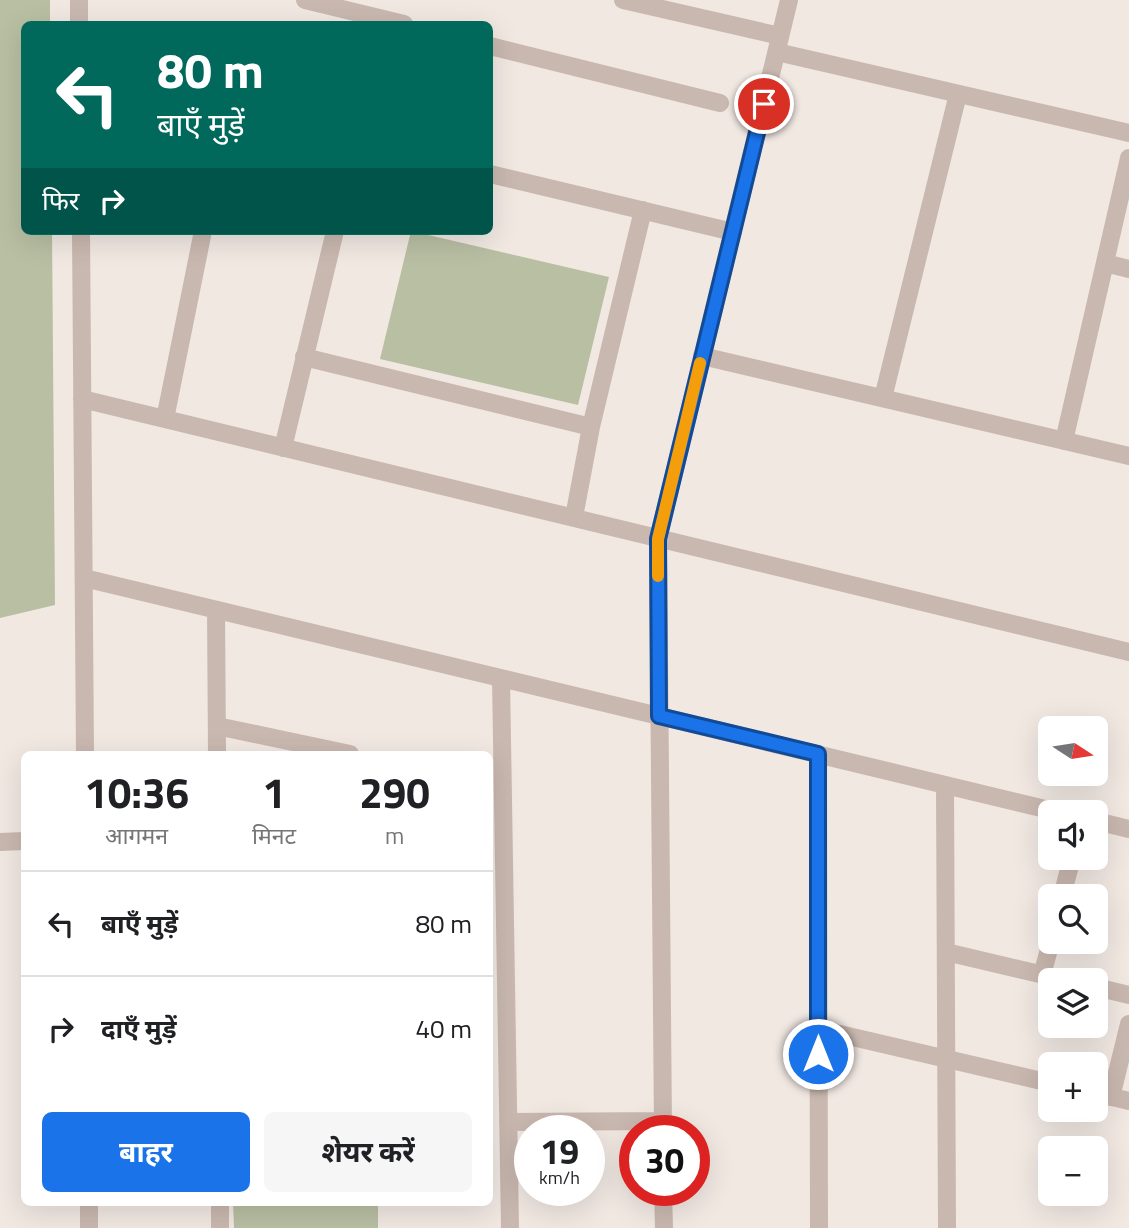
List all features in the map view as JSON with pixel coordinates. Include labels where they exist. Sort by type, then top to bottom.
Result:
[{"type":"street","points":[[79,0],[79,21]]},
{"type":"street","points":[[305,0],[384,21]]},
{"type":"street","points":[[623,0],[958,94],[1129,133]]},
{"type":"street","points":[[663,1115],[658,539],[789,0]]},
{"type":"street","points":[[493,47],[720,103]]},
{"type":"street","points":[[883,398],[958,94]]},
{"type":"street","points":[[1064,441],[1129,158]]},
{"type":"street","points":[[493,175],[733,232]]},
{"type":"street","points":[[574,517],[591,427],[643,211]]},
{"type":"street","points":[[81,235],[85,751]]},
{"type":"street","points":[[165,419],[202,235]]},
{"type":"street","points":[[283,448],[334,235]]},
{"type":"street","points":[[1105,263],[1129,269]]},
{"type":"street","points":[[702,356],[1129,456]]},
{"type":"street","points":[[304,357],[591,427]]},
{"type":"street","points":[[82,399],[1129,652]]},
{"type":"street","points":[[84,578],[1038,807]]},
{"type":"street","points":[[216,610],[217,751]]},
{"type":"street","points":[[501,678],[498,1018],[508,1122],[510,1228]]},
{"type":"street","points":[[217,726],[336,751]]},
{"type":"street","points":[[818,754],[819,1228]]},
{"type":"street","points":[[945,785],[947,1228]]},
{"type":"street","points":[[1108,824],[1129,829]]},
{"type":"street","points":[[0,842],[21,841]]},
{"type":"street","points":[[946,952],[1038,974]]},
{"type":"street","points":[[1108,990],[1129,995]]},
{"type":"street","points":[[1108,1081],[1129,1024]]},
{"type":"street","points":[[818,1030],[1038,1080]]},
{"type":"street","points":[[1108,1096],[1129,1101]]},
{"type":"street","points":[[508,1122],[619,1125]]},
{"type":"street","points":[[89,1206],[89,1228]]},
{"type":"street","points":[[220,1206],[220,1228]]},
{"type":"street","points":[[663,1206],[664,1228]]},
{"type":"green space","points":[[0,0],[50,0],[50,21],[21,21],[21,235],[52,235],[55,605],[0,618]]},
{"type":"green space","points":[[410,235],[428,235],[609,277],[578,405],[380,359]]},
{"type":"green space","points":[[233,1206],[378,1206],[378,1228],[234,1228]]},
{"type":"slow traffic","points":[[658,576],[658,539],[700,363]]},
{"type":"route","points":[[764,104],[658,539],[659,716],[818,754],[818,1054]]}]
